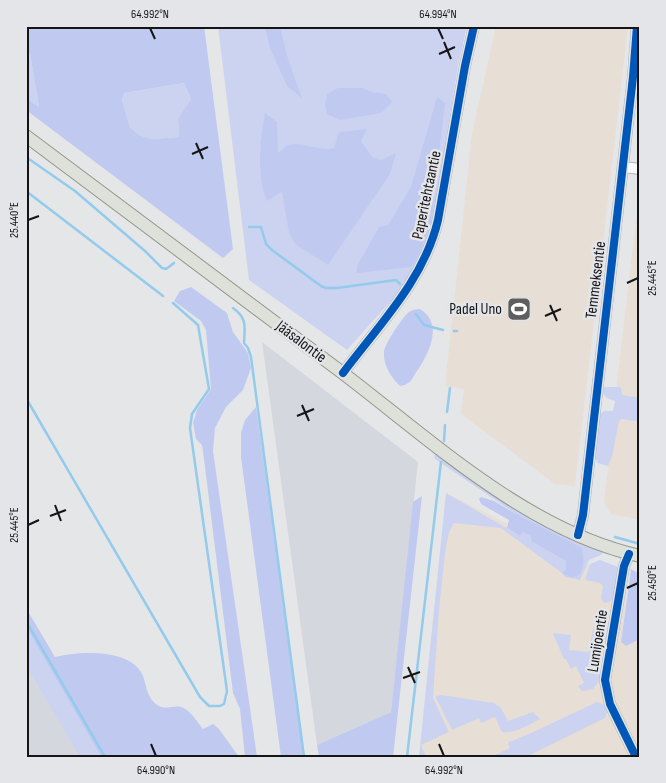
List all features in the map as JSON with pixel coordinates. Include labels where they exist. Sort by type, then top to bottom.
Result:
[{"type":"main road","name":"Jääsalontie","points":[[26,136],[343,373],[433,445],[482,479],[524,507],[578,535],[634,555]]},
{"type":"street","name":"Paperitehtaantie","points":[[343,373],[402,297],[421,267],[431,244],[438,220],[465,66],[474,26]]},
{"type":"street","name":"Temmeksentie","points":[[578,535],[584,515],[633,77],[637,26]]},
{"type":"street","points":[[623,167],[640,169]]},
{"type":"street","name":"Lumijoentie","points":[[634,555],[624,566],[605,680],[610,704],[636,757]]},
{"type":"shaded area","points":[[26,26],[204,26],[233,249],[223,258],[26,110],[26,99],[39,107],[30,53],[26,53]],"holes":[[[184,83],[191,99],[178,118],[179,137],[151,139],[139,135],[130,127],[122,99],[124,93]]]},
{"type":"shaded area","points":[[218,26],[467,26],[458,66],[433,222],[420,257],[398,293],[347,350],[249,280]]},
{"type":"shaded area","points":[[265,26],[280,26],[288,59],[302,98],[287,86],[270,48]]},
{"type":"shaded area","points":[[496,26],[628,26],[575,486],[555,484],[461,414],[464,389],[445,386],[472,133]]},
{"type":"shaded area","points":[[26,53],[30,53],[39,108],[26,99]]},
{"type":"shaded area","points":[[184,83],[191,99],[178,118],[179,137],[151,139],[139,135],[130,127],[122,98],[124,93]]},
{"type":"shaded area","points":[[338,88],[362,88],[371,92],[386,94],[392,102],[381,113],[340,120],[327,114],[325,106],[327,94]]},
{"type":"shaded area","points":[[437,97],[445,103],[431,224],[418,256],[411,267],[357,273],[357,266],[379,227],[388,225],[411,187]]},
{"type":"shaded area","points":[[265,113],[277,122],[278,153],[287,146],[294,144],[323,149],[334,148],[339,132],[367,129],[361,141],[372,157],[381,160],[396,153],[390,174],[328,265],[295,244],[289,233],[282,192],[267,201],[260,169]]},
{"type":"shaded area","points":[[640,187],[640,403],[624,401],[616,391]]},
{"type":"shaded area","points":[[191,287],[227,313],[233,332],[248,353],[251,368],[243,390],[226,407],[215,428],[213,451],[257,757],[245,757],[240,709],[233,693],[203,451],[202,445],[196,439],[193,423],[197,410],[211,389],[206,330],[201,321],[174,301],[180,291]]},
{"type":"shaded area","points":[[420,309],[432,323],[432,340],[425,358],[411,381],[400,386],[386,366],[384,352],[400,322],[409,312]]},
{"type":"shaded area","points":[[262,342],[418,462],[391,712],[317,745]]},
{"type":"shaded area","points":[[621,387],[622,395],[640,398],[640,422],[622,419],[619,421],[612,457],[608,466],[598,463],[595,458],[600,414],[604,411],[613,411],[615,401],[607,398],[602,393],[603,388]]},
{"type":"shaded area","points":[[256,407],[305,757],[281,757],[241,457],[241,433],[245,420]]},
{"type":"shaded area","points":[[622,419],[640,422],[640,520],[611,514],[604,503],[613,426]]},
{"type":"shaded area","points":[[434,452],[604,551],[601,555],[589,560],[580,580],[565,577],[501,528],[454,523],[449,532],[445,553],[433,698],[449,732],[421,745],[426,757],[419,757],[446,493],[520,536],[523,532],[530,536],[532,542],[566,561],[566,570],[582,571],[516,514],[435,459]]},
{"type":"shaded area","points":[[446,493],[628,584],[621,641],[626,646],[640,639],[640,757],[419,757]]},
{"type":"shaded area","points":[[422,496],[393,757],[319,757],[317,745],[391,712],[413,502]]},
{"type":"shaded area","points":[[481,497],[494,501],[582,548],[583,566],[579,575],[575,577],[562,573],[566,570],[566,561],[532,542],[530,536],[523,532],[520,536],[507,528],[509,520],[481,504],[479,499]]},
{"type":"shaded area","points":[[600,560],[618,567],[613,598],[609,602],[604,603],[601,598],[603,586],[600,583],[585,580],[590,564]]},
{"type":"shaded area","points":[[631,569],[640,574],[640,639],[626,646],[621,642]]},
{"type":"shaded area","points":[[26,608],[55,657],[90,653],[116,656],[128,660],[137,667],[143,676],[148,693],[155,703],[161,707],[181,707],[185,709],[191,713],[203,729],[213,724],[219,729],[239,757],[101,757],[26,627]]},
{"type":"shaded area","points":[[601,618],[605,619],[608,625],[600,680],[593,689],[582,691],[578,686],[584,683],[576,666],[571,669],[566,659],[564,659],[553,634],[571,635],[569,650],[589,652],[593,629]]},
{"type":"shaded area","points":[[26,627],[101,757],[80,757],[26,665]]},
{"type":"shaded area","points":[[26,631],[95,757],[26,757]]},
{"type":"shaded area","points":[[441,695],[494,703],[501,708],[508,721],[533,712],[540,719],[511,732],[502,732],[495,717],[481,723],[479,718],[452,730],[436,698],[436,696]]},
{"type":"shaded area","points":[[597,702],[605,705],[608,710],[605,718],[526,757],[491,757],[510,748],[509,742]]},
{"type":"waterway","points":[[26,157],[75,191],[162,268],[166,269],[174,263]]},
{"type":"waterway","points":[[26,191],[163,296]]},
{"type":"waterway","points":[[249,227],[261,227],[266,244],[272,250],[326,288],[396,280],[400,284]]},
{"type":"waterway","points":[[26,398],[200,697],[209,706],[224,704],[227,691],[190,428],[192,414],[209,389],[198,325],[173,303]]},
{"type":"waterway","points":[[233,308],[243,319],[245,327],[244,343],[251,357],[304,757]]},
{"type":"waterway","points":[[416,314],[424,325],[443,330]]},
{"type":"waterway","points":[[447,412],[450,388]]},
{"type":"waterway","points":[[444,441],[445,425]]},
{"type":"waterway","points":[[407,757],[441,462]]},
{"type":"waterway","points":[[615,537],[640,544]]},
{"type":"waterway","points":[[26,621],[105,757]]},
{"type":"cycle path","points":[[343,373],[399,301],[422,262],[431,242],[438,220],[465,66],[474,26]]},
{"type":"cycle path","points":[[578,535],[583,515],[633,77],[637,26]]},
{"type":"cycle path","points":[[629,554],[624,566],[605,680],[610,704],[636,757]]},
{"type":"place","name":"Padel Uno","points":[[519,309]]}]
